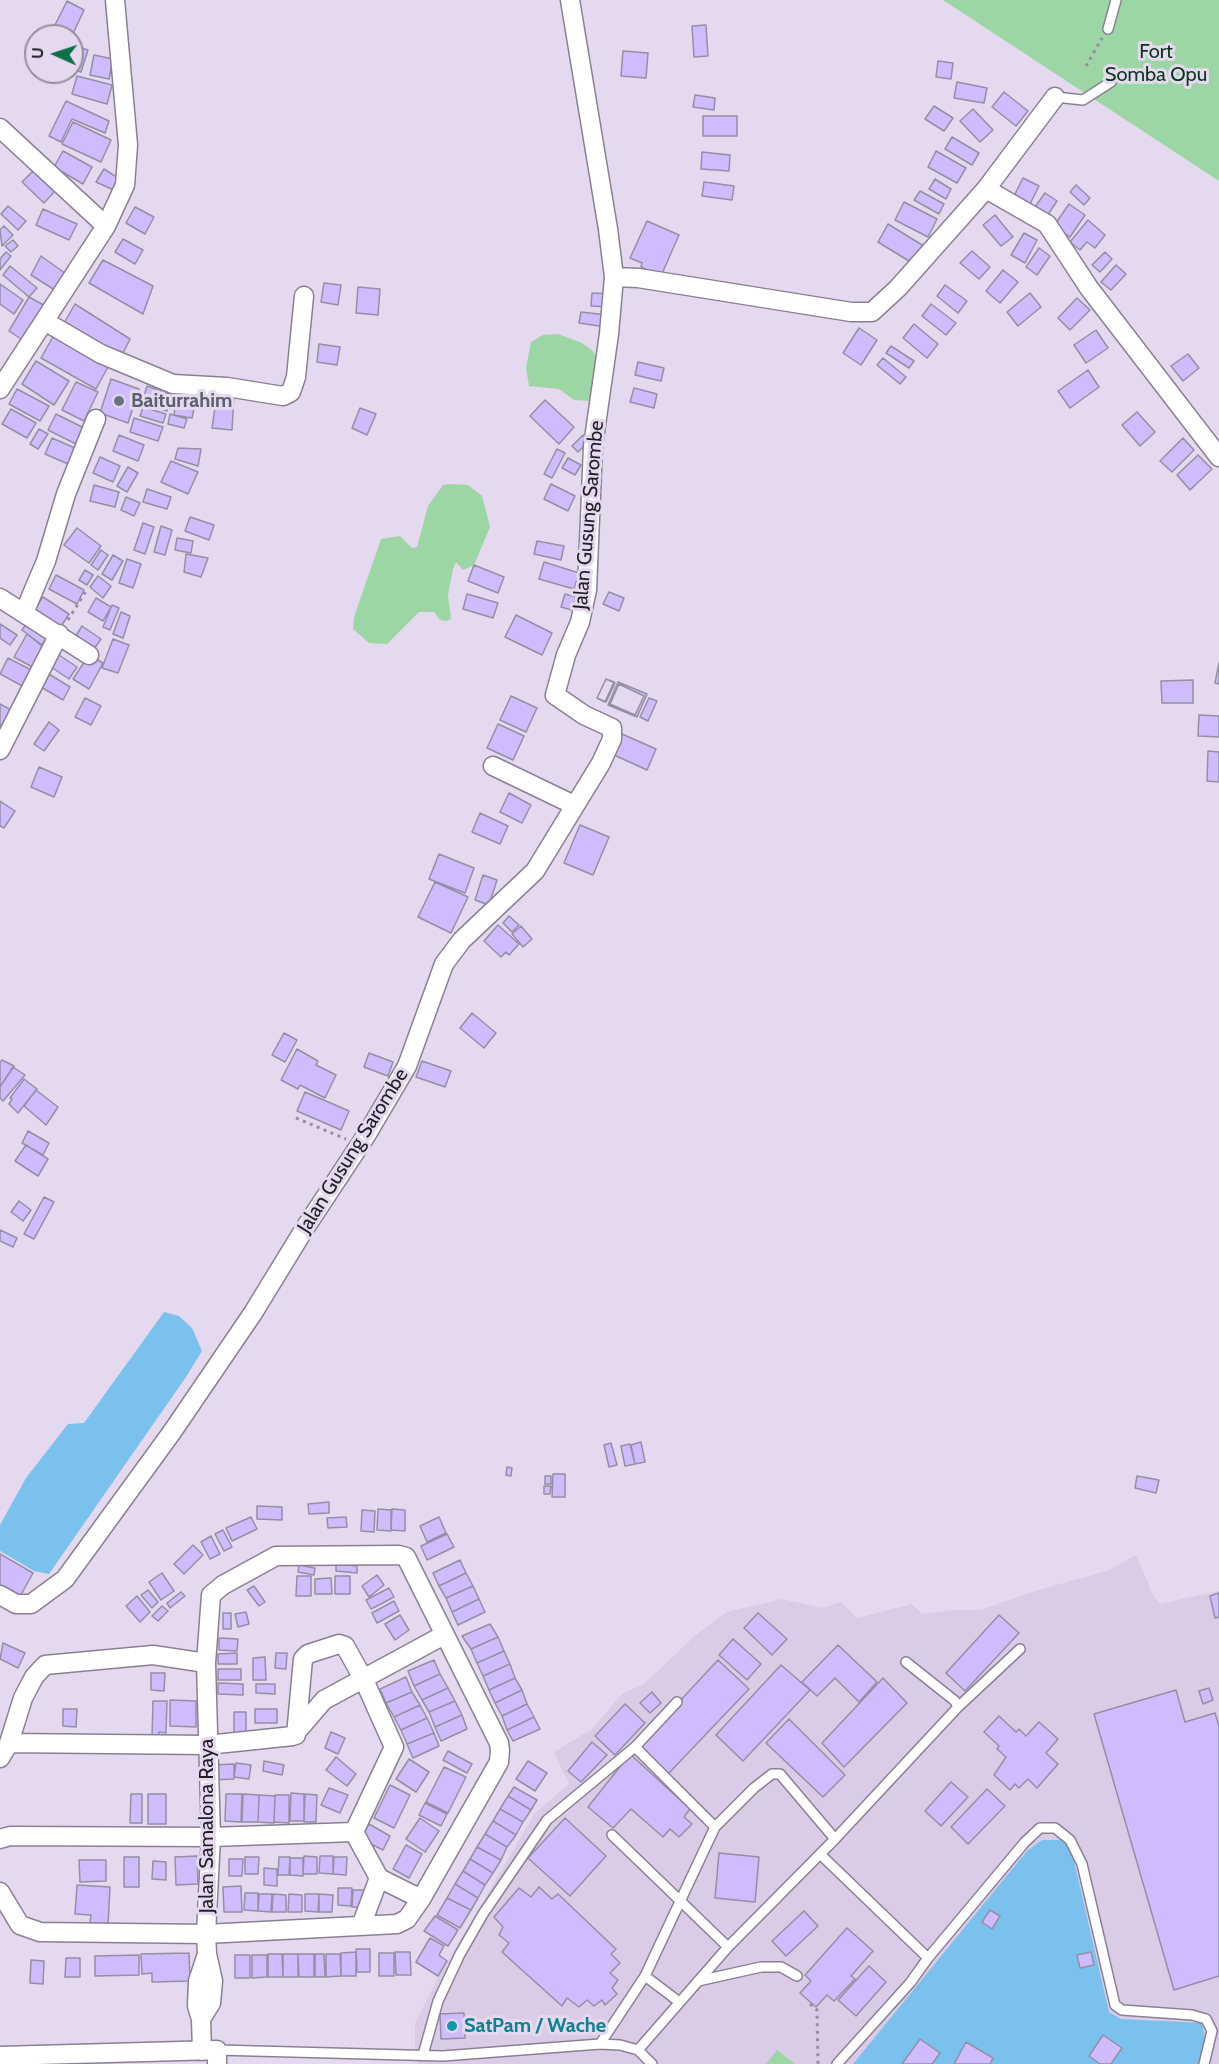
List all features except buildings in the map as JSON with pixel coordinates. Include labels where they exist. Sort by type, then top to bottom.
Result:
[{"type":"street","points":[[0,389],[46,322],[106,226],[125,185],[128,169],[115,0]]},
{"type":"street","name":"Jalan Gusung Sarombe","points":[[0,1595],[16,1604],[30,1604],[65,1579],[172,1432],[254,1313],[358,1144],[367,1134],[407,1066],[444,964],[462,940],[535,871],[601,763],[612,739],[612,728],[584,715],[555,695],[566,655],[580,622],[587,590],[592,446],[609,334],[614,277],[609,229],[570,0]]},
{"type":"street","points":[[614,277],[638,278],[851,312],[872,312],[905,281],[986,189],[1055,97]]},
{"type":"street","points":[[0,128],[106,226]]},
{"type":"street","points":[[986,189],[1047,224],[1089,288],[1219,457]]},
{"type":"street","points":[[46,322],[101,354],[173,384],[227,387],[283,396],[291,392],[296,376],[303,296]]},
{"type":"street","points":[[24,613],[46,561],[66,494],[96,419]]},
{"type":"street","points":[[0,598],[89,655]]},
{"type":"street","points":[[0,750],[59,634]]},
{"type":"street","points":[[493,766],[574,805]]},
{"type":"street","name":"Jalan Samalona Raya","points":[[213,2055],[201,2019],[211,2003],[213,1981],[207,1954],[206,1934],[211,1837],[206,1663],[210,1598],[215,1590],[269,1557],[287,1554],[399,1555],[410,1560],[444,1635]]},
{"type":"street","points":[[0,1892],[16,1919],[28,1930],[206,1934],[361,1926],[401,1923],[407,1919],[421,1899],[500,1761],[499,1743],[444,1635],[324,1700],[296,1735],[207,1745],[4,1750],[22,1698],[34,1677],[45,1665],[153,1655],[206,1663]]},
{"type":"street","points":[[296,1735],[302,1663],[306,1655],[344,1645],[348,1647],[394,1750],[354,1832]]},
{"type":"street","points":[[354,1832],[379,1878],[421,1899]]},
{"type":"street","points":[[0,1839],[10,1836],[211,1837],[354,1832]]},
{"type":"street","points":[[361,1926],[379,1878]]},
{"type":"street","points":[[0,2056],[213,2055]]},
{"type":"lane","points":[[1108,29],[1116,0]]},
{"type":"lane","points":[[1055,97],[1083,100],[1111,82]]},
{"type":"lane","points":[[638,2050],[678,2001],[728,1947],[820,1854],[958,1707],[1020,1649]]},
{"type":"lane","points":[[906,1662],[955,1701],[958,1707]]},
{"type":"lane","points":[[423,2055],[438,2001],[460,1954],[483,1914],[547,1820],[635,1747],[677,1702]]},
{"type":"lane","points":[[635,1747],[715,1827]]},
{"type":"lane","points":[[600,2044],[645,1976],[715,1827],[754,1788],[776,1773],[782,1776],[834,1839]]},
{"type":"lane","points":[[837,2064],[910,1983],[928,1958],[1040,1828],[1055,1828],[1070,1840],[1082,1864],[1115,2005],[1122,2010],[1192,2015],[1206,2019],[1212,2031],[1204,2064]]},
{"type":"lane","points":[[612,1835],[728,1947]]},
{"type":"lane","points":[[820,1854],[928,1958]]},
{"type":"lane","points":[[698,1981],[761,1967],[781,1967],[797,1976]]},
{"type":"lane","points":[[645,1976],[678,2001]]},
{"type":"lane","points":[[213,2055],[452,2056],[620,2044],[638,2050],[651,2064]]},
{"type":"path","points":[[1086,66],[1108,29]]},
{"type":"path","points":[[59,634],[86,591]]},
{"type":"path","points":[[296,1118],[358,1144]]},
{"type":"path","points":[[810,2004],[818,2010],[818,2064]]},
{"type":"shaded area","points":[[1136,1555],[1154,1597],[1160,1604],[1219,1591],[1219,2064],[418,2064],[415,2050],[415,2023],[435,1983],[535,1813],[569,1784],[554,1752],[592,1729],[622,1694],[644,1684],[697,1634],[727,1612],[782,1599],[822,1608],[841,1602],[857,1618],[912,1604],[922,1614],[954,1610],[981,1610],[1035,1591],[1110,1570]]},
{"type":"green space","name":"Fort Somba Opu","points":[[943,0],[1219,0],[1219,181]]},
{"type":"green space","points":[[558,334],[582,343],[594,352],[597,362],[594,395],[590,401],[574,400],[559,389],[529,386],[526,368],[531,342],[543,335]]},
{"type":"green space","points":[[443,485],[468,485],[482,496],[490,527],[474,565],[463,570],[456,562],[453,569],[448,595],[451,619],[440,620],[434,612],[419,612],[387,644],[369,643],[353,629],[354,617],[381,539],[400,536],[412,548],[417,547],[428,506]]},
{"type":"green space","points":[[777,2050],[795,2064],[766,2064]]},
{"type":"water","points":[[164,1312],[179,1316],[192,1328],[202,1351],[186,1377],[49,1574],[34,1571],[0,1551],[0,1525],[26,1478],[68,1424],[84,1423]]},
{"type":"water","points":[[1042,1840],[1060,1840],[1071,1848],[1109,2012],[1121,2019],[1202,2023],[1205,2039],[1198,2064],[853,2064],[1027,1851]]},
{"type":"place","name":"Baiturrahim","points":[[119,401]]},
{"type":"place","name":"SatPam / Wache","points":[[452,2026]]}]
